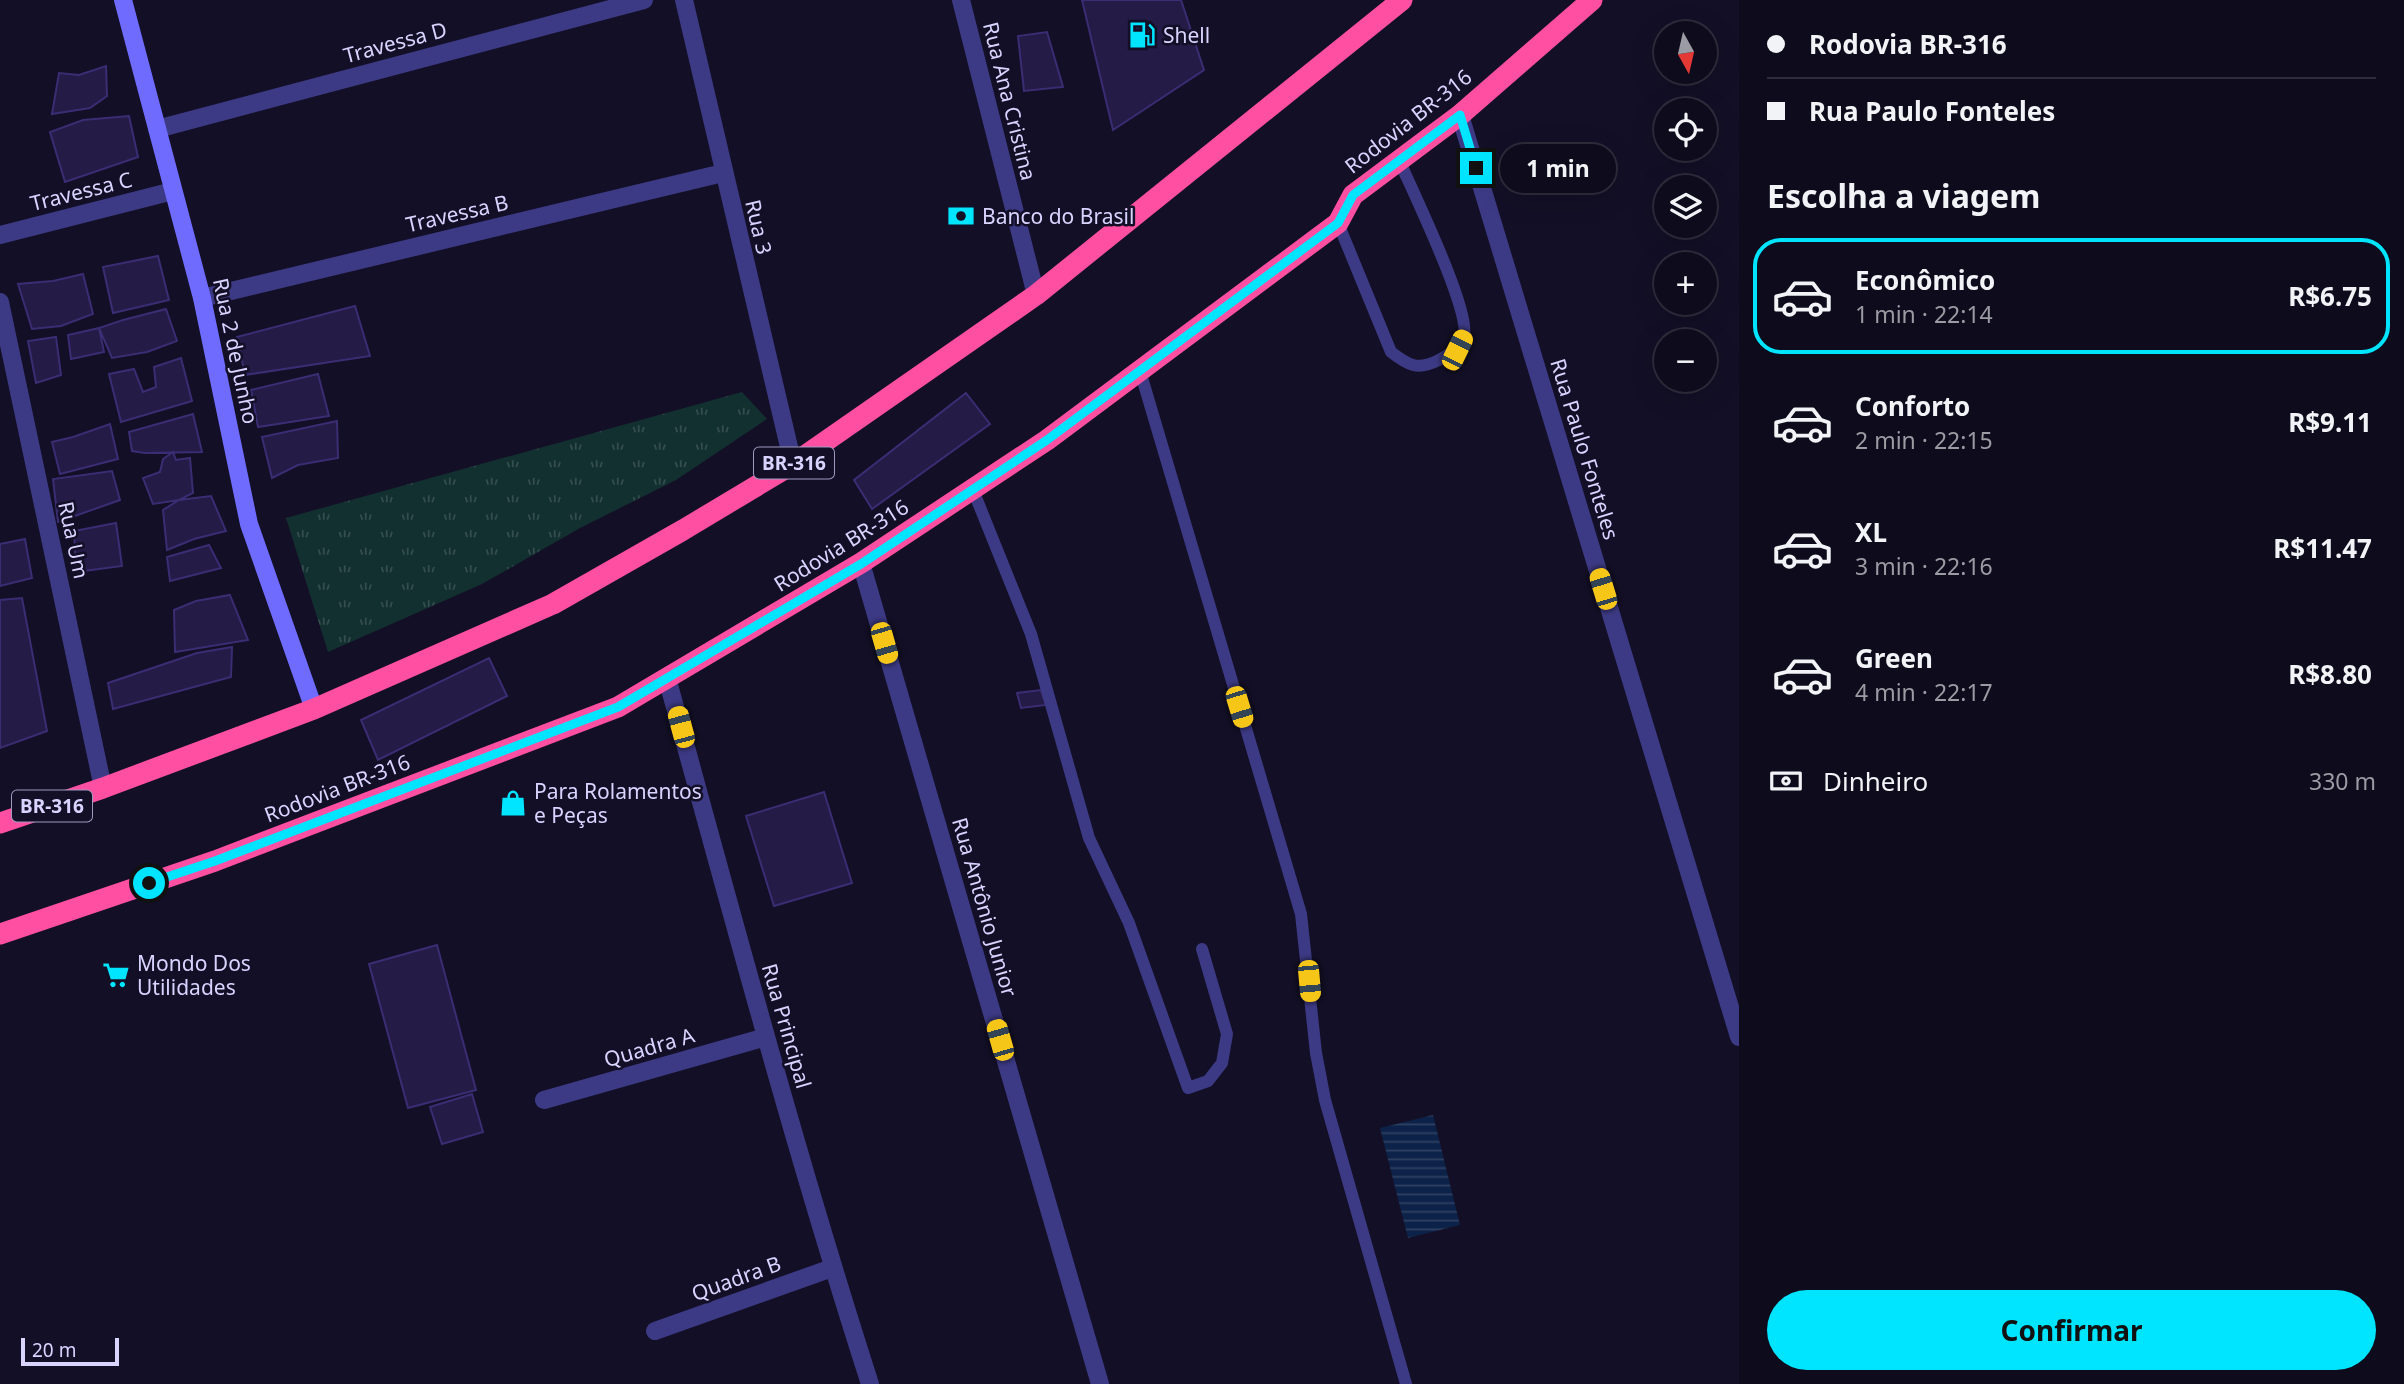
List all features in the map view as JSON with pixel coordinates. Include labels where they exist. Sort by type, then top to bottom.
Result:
[{"type":"highway","name":"Rodovia BR-316","points":[[0,934],[215,861],[618,707],[861,564],[1047,440],[1338,223],[1353,195],[1460,115],[1592,0]]},
{"type":"highway","name":"BR-316","points":[[0,823],[103,788],[314,709],[553,604],[683,530],[793,464],[1036,295],[1398,2]]},
{"type":"street","name":"Rua 2 de Junho","points":[[123,0],[202,298],[249,524],[314,709]]},
{"type":"street","name":"Travessa D","points":[[157,129],[644,0]]},
{"type":"street","name":"Rua 3","points":[[684,0],[793,464]]},
{"type":"street","name":"Rua Ana Cristina","points":[[961,0],[1036,295]]},
{"type":"street","name":"Rua Paulo Fonteles","points":[[1460,115],[1739,1037]]},
{"type":"street","name":"Travessa B","points":[[202,298],[723,173]]},
{"type":"street","name":"Travessa C","points":[[0,235],[173,191]]},
{"type":"street","name":"Rua Um","points":[[0,302],[103,788]]},
{"type":"street","name":"Rua Antônio Junior","points":[[861,564],[1100,1384]]},
{"type":"street","name":"Rua Principal","points":[[667,678],[832,1268],[870,1384]]},
{"type":"street","name":"Quadra A","points":[[544,1100],[766,1037]]},
{"type":"street","name":"Quadra B","points":[[655,1331],[832,1268]]},
{"type":"lane","points":[[1338,223],[1391,352],[1408,365],[1429,365],[1457,350],[1465,333],[1462,313],[1436,243],[1399,160]]},
{"type":"lane","points":[[1140,371],[1301,914],[1316,1053],[1325,1100],[1406,1384]]},
{"type":"lane","points":[[973,490],[1031,634],[1089,838],[1129,923],[1188,1088],[1208,1081],[1222,1063],[1227,1034],[1202,949]]},
{"type":"green space","points":[[742,392],[767,419],[676,480],[580,528],[482,584],[328,652],[286,518]]},
{"type":"water","points":[[1433,1115],[1460,1225],[1408,1238],[1380,1128]]},
{"type":"building","name":"Shell","points":[[1082,0],[1181,0],[1204,70],[1113,130]]},
{"type":"building","points":[[1047,32],[1063,87],[1024,91],[1018,36]]},
{"type":"building","points":[[106,66],[107,96],[90,108],[52,114],[59,73],[79,75]]},
{"type":"building","points":[[129,116],[138,157],[65,182],[50,132],[83,120]]},
{"type":"building","points":[[158,256],[169,300],[113,313],[103,267]]},
{"type":"building","points":[[83,274],[93,314],[61,326],[32,329],[18,284],[53,281]]},
{"type":"building","points":[[355,306],[370,356],[245,375],[237,337]]},
{"type":"building","points":[[166,309],[177,341],[147,352],[112,358],[99,328]]},
{"type":"building","points":[[99,328],[104,352],[71,359],[68,335]]},
{"type":"building","points":[[56,337],[61,375],[36,383],[28,341]]},
{"type":"building","points":[[181,358],[192,401],[121,422],[109,374],[134,369],[143,392],[156,387],[154,367]]},
{"type":"building","points":[[318,374],[329,416],[258,427],[251,390]]},
{"type":"building","points":[[966,393],[990,424],[872,509],[854,480]]},
{"type":"building","points":[[193,414],[202,452],[132,451],[129,432]]},
{"type":"building","points":[[337,421],[338,458],[298,465],[272,478],[262,437]]},
{"type":"building","points":[[110,424],[118,459],[60,474],[52,442]]},
{"type":"building","points":[[173,452],[176,460],[190,458],[193,493],[179,500],[153,504],[143,478],[160,472],[163,459]]},
{"type":"building","points":[[112,471],[120,500],[58,522],[53,479]]},
{"type":"building","points":[[211,496],[226,531],[194,539],[167,550],[163,510],[179,500]]},
{"type":"building","points":[[116,523],[122,566],[76,572],[74,531]]},
{"type":"building","points":[[25,539],[32,578],[0,586],[0,544]]},
{"type":"building","points":[[209,545],[221,568],[170,581],[167,557]]},
{"type":"building","points":[[230,595],[248,640],[175,652],[174,610],[196,601]]},
{"type":"building","points":[[22,598],[47,731],[0,748],[0,600]]},
{"type":"building","points":[[232,647],[231,677],[113,709],[108,683],[197,653]]},
{"type":"building","points":[[489,658],[507,696],[378,760],[361,720]]},
{"type":"building","points":[[1041,690],[1046,705],[1021,708],[1017,693]]},
{"type":"building","points":[[824,792],[852,883],[774,906],[746,816]]},
{"type":"building","points":[[437,945],[476,1090],[408,1108],[369,964]]},
{"type":"building","points":[[472,1094],[483,1132],[442,1144],[430,1107]]},
{"type":"place","name":"Shell","points":[[1142,35]]},
{"type":"place","name":"Banco do Brasil","points":[[961,216]]},
{"type":"place","name":"Para Rolamentos e Peças","points":[[513,803]]},
{"type":"place","name":"Mondo Dos Utilidades","points":[[116,975]]},
{"type":"route","points":[[149,883],[215,861],[618,707],[861,564],[1047,440],[1338,223],[1353,195],[1460,115],[1476,168]]}]
